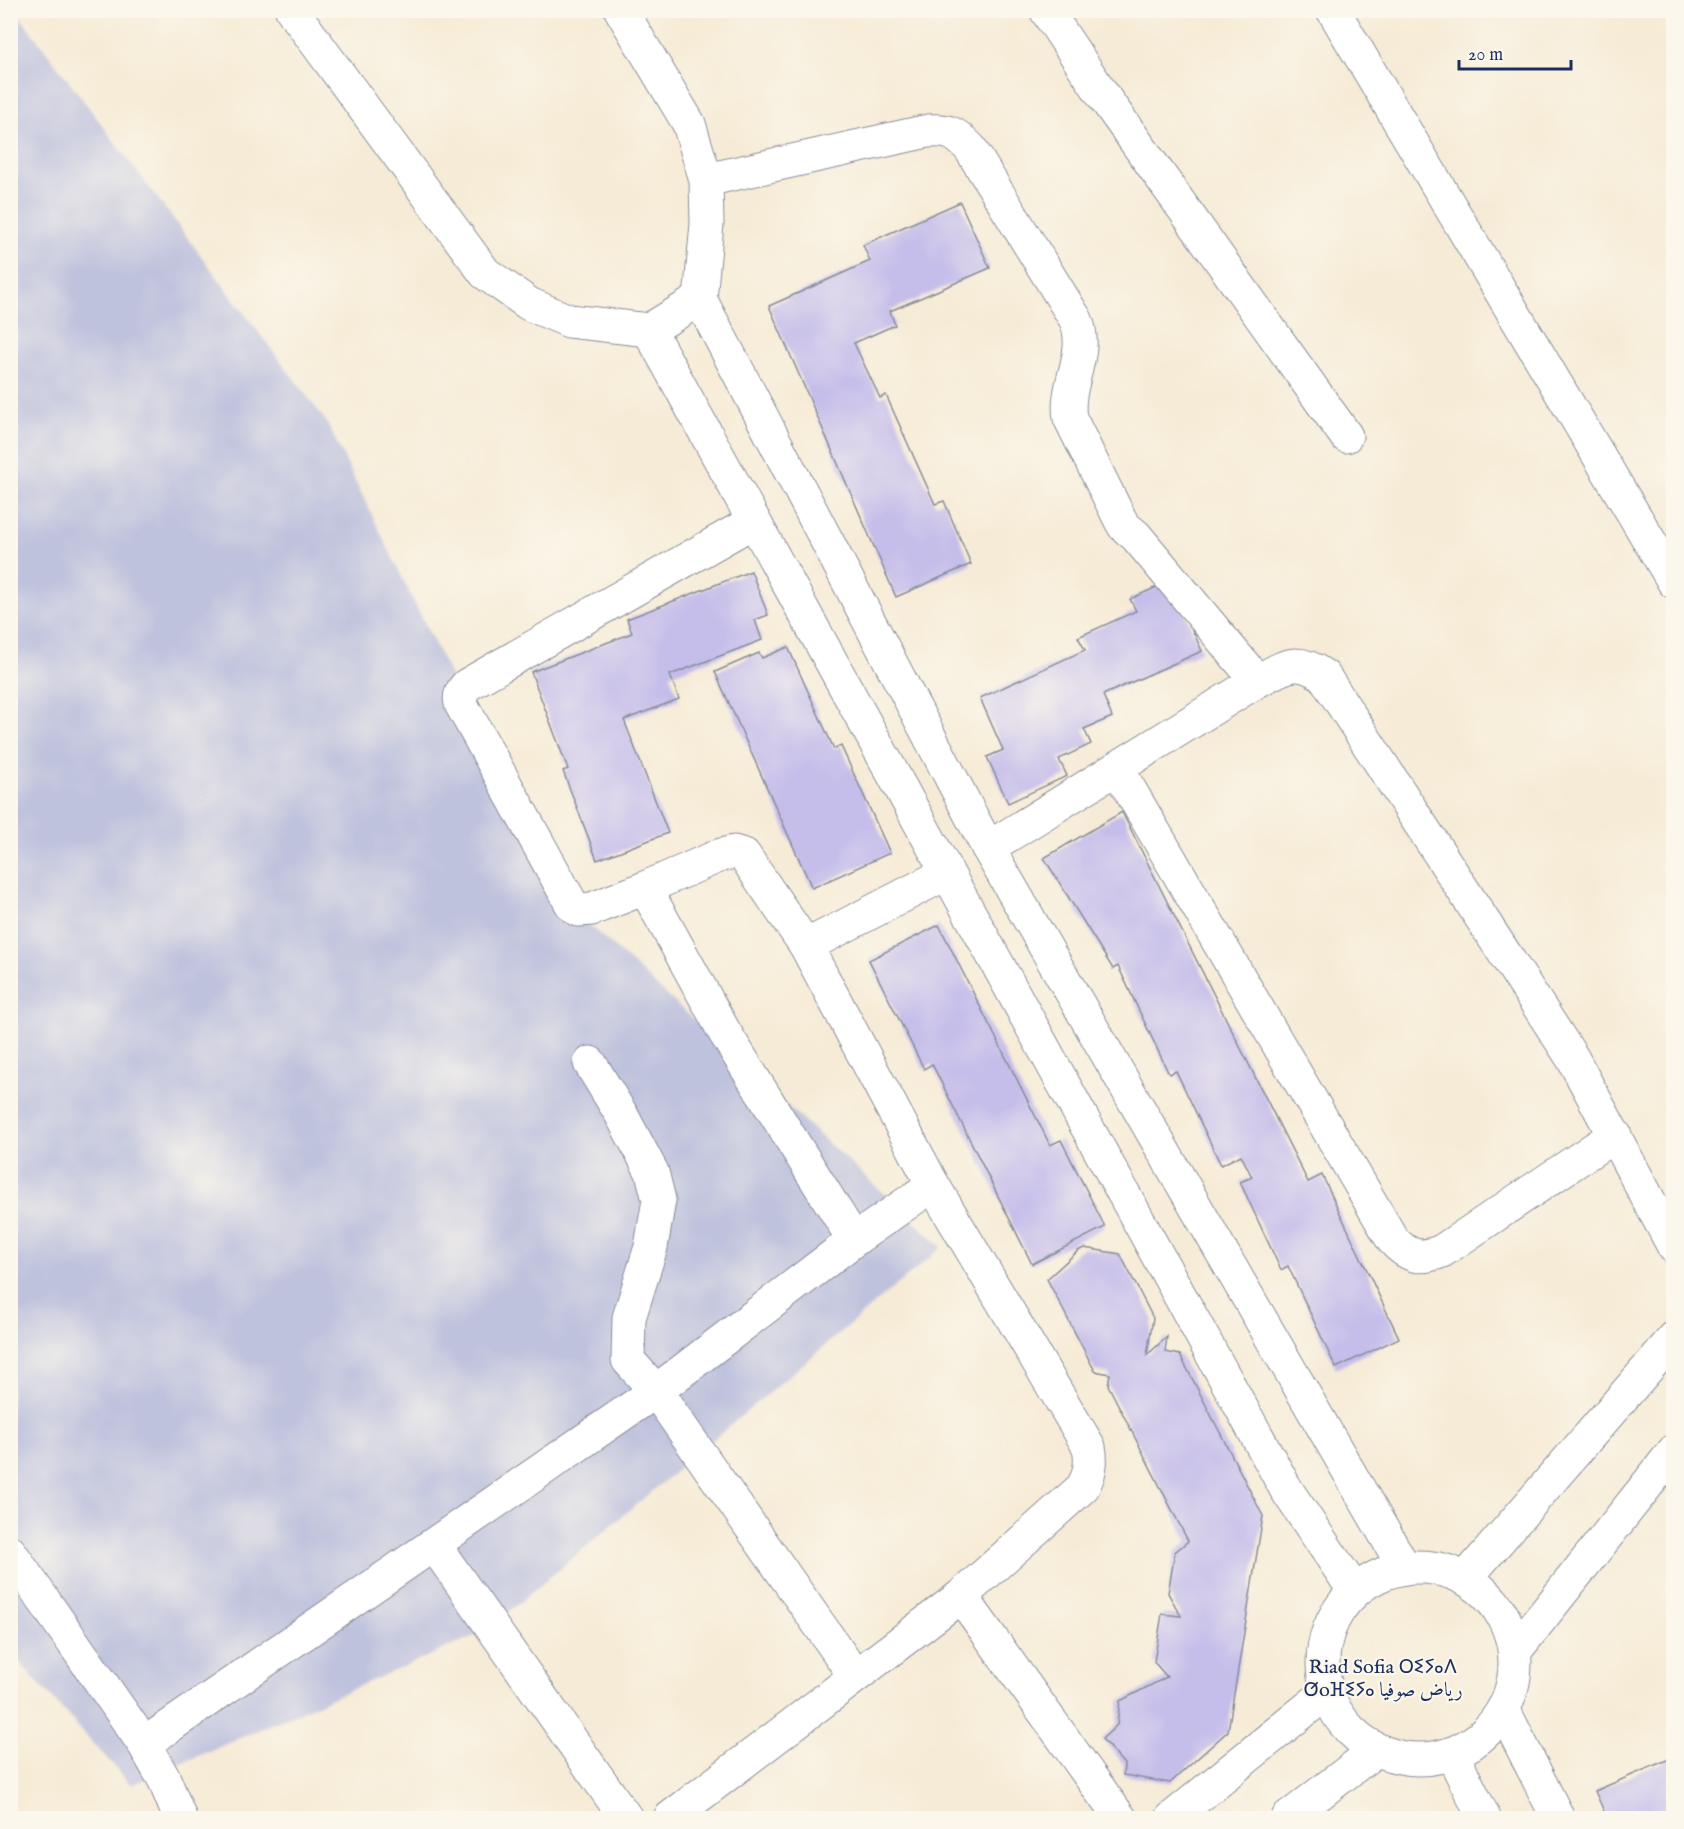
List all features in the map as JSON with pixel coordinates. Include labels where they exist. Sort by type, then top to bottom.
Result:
[{"type":"street","points":[[292,10],[485,273],[529,304],[569,321],[649,330],[700,299]]},
{"type":"street","points":[[621,10],[689,124],[706,180],[707,224],[700,299],[988,848],[1404,1567]]},
{"type":"street","points":[[1046,10],[1106,100],[1346,436]]},
{"type":"street","points":[[1333,10],[1674,582]]},
{"type":"street","points":[[706,180],[928,131],[945,130],[959,137],[977,159],[1080,329],[1081,349],[1069,400],[1070,418],[1120,519],[1257,681]]},
{"type":"street","points":[[649,330],[1286,1489],[1354,1590]]},
{"type":"street","points":[[670,1818],[962,1596],[1083,1487],[1092,1459],[1089,1447],[933,1185],[806,946],[744,855],[734,852],[721,855],[592,909],[578,910],[572,905],[461,704],[459,697],[467,685],[754,521]]},
{"type":"street","points":[[988,848],[1257,681],[1285,667],[1297,664],[1310,667],[1324,676],[1556,1031],[1615,1135],[1674,1248]]},
{"type":"street","points":[[1117,768],[1392,1239],[1402,1250],[1415,1256],[1429,1256],[1442,1251],[1615,1135]]},
{"type":"street","points":[[806,946],[947,873]]},
{"type":"street","points":[[645,888],[725,1033],[854,1240]]},
{"type":"street","points":[[590,1063],[652,1172],[659,1200],[651,1247],[629,1318],[628,1359],[656,1391],[855,1676]]},
{"type":"street","points":[[144,1744],[435,1546],[656,1391],[854,1240],[933,1185]]},
{"type":"street","points":[[1466,1578],[1674,1338]]},
{"type":"street","points":[[1515,1652],[1674,1451]]},
{"type":"street","points":[[435,1546],[626,1818]]},
{"type":"street","points":[[10,1552],[144,1744],[164,1779],[180,1818]]},
{"type":"street","points":[[1425,1566],[1446,1570],[1466,1578],[1490,1597],[1507,1623],[1515,1652],[1514,1682],[1503,1711],[1482,1737],[1452,1754],[1414,1760],[1376,1750],[1345,1727],[1326,1694],[1321,1656],[1331,1620],[1354,1590],[1377,1575],[1404,1567],[1425,1566]]},
{"type":"street","points":[[962,1596],[1120,1818]]},
{"type":"street","points":[[1172,1818],[1326,1694]]},
{"type":"street","points":[[1503,1711],[1558,1818]]},
{"type":"street","points":[[1288,1818],[1376,1750]]},
{"type":"street","points":[[1452,1754],[1484,1818]]},
{"type":"shaded area","points":[[15,10],[326,421],[557,895],[942,1247],[486,1631],[131,1785],[11,1653],[10,11]]},
{"type":"building","points":[[960,202],[990,268],[890,311],[895,325],[854,343],[880,398],[886,395],[935,504],[944,501],[971,564],[896,597],[769,306],[870,261],[863,245]]},
{"type":"building","points":[[751,571],[768,615],[755,620],[762,640],[670,675],[679,699],[624,720],[668,833],[597,860],[563,771],[568,769],[531,672],[632,633],[627,619]]},
{"type":"building","points":[[1170,581],[1202,651],[1103,695],[1112,717],[1084,729],[1091,744],[1059,759],[1067,776],[1008,803],[987,757],[1003,750],[980,698],[1085,650],[1078,637],[1136,611],[1130,599]]},
{"type":"building","points":[[788,647],[834,749],[841,746],[890,853],[812,888],[715,672],[759,653],[762,658]]},
{"type":"building","points":[[1122,812],[1308,1182],[1322,1175],[1399,1338],[1336,1368],[1288,1266],[1281,1270],[1240,1182],[1252,1177],[1241,1155],[1221,1165],[1176,1071],[1169,1074],[1118,966],[1113,969],[1044,858]]},
{"type":"building","points":[[939,925],[1050,1145],[1061,1140],[1105,1227],[1032,1264],[932,1064],[924,1069],[869,960]]},
{"type":"building","points":[[1084,1248],[1120,1254],[1153,1318],[1147,1355],[1167,1337],[1165,1352],[1180,1355],[1263,1516],[1228,1731],[1170,1783],[1123,1775],[1124,1764],[1102,1739],[1117,1725],[1120,1701],[1167,1677],[1154,1662],[1162,1614],[1181,1616],[1168,1593],[1175,1552],[1188,1541],[1108,1385],[1110,1374],[1095,1371],[1047,1279]]},
{"type":"building","points":[[1674,1757],[1674,1818],[1607,1818],[1595,1791]]},
{"type":"district","name":"Riad Sofia ⵔⵉⵢⴰⴷ ⵚoⴼⵉⵢⴰ رياض صوفيا","points":[[1383,1678]]}]
